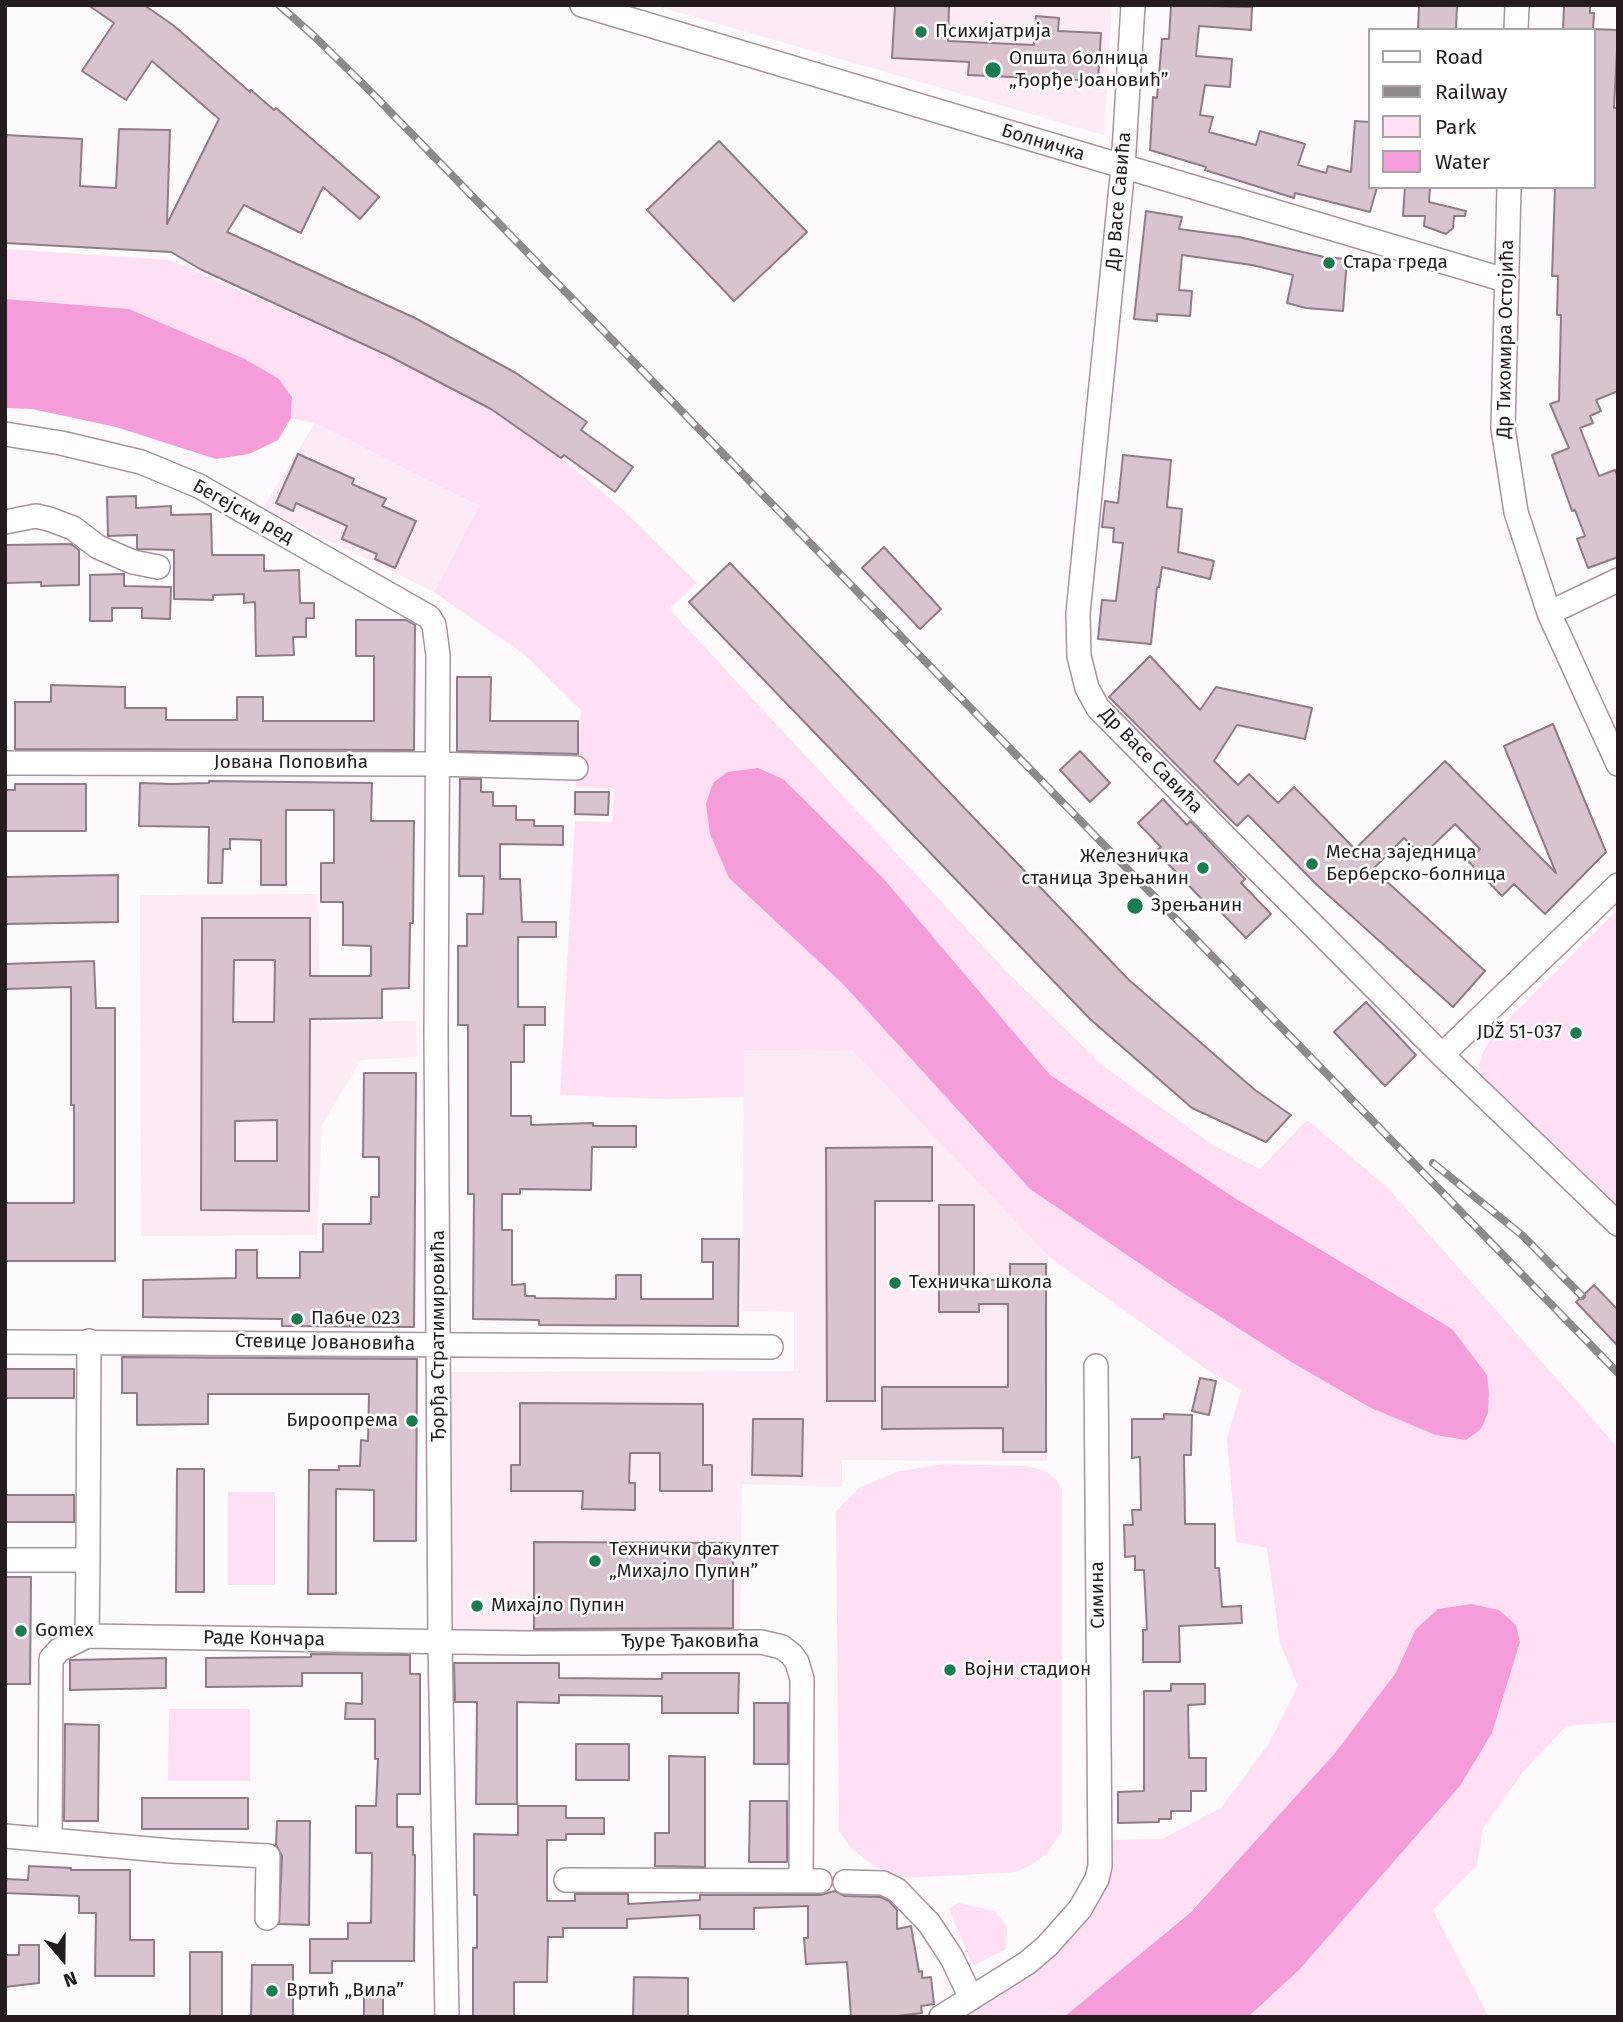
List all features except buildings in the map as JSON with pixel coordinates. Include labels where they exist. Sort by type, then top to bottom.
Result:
[{"type":"street","name":"Болничка","points":[[582,5],[1505,280]]},
{"type":"street","name":"Др Васе Савића","points":[[1133,5],[1123,167],[1078,613],[1079,656],[1087,688],[1098,708],[1442,1055],[1618,1224]]},
{"type":"street","points":[[1516,28],[1517,5]]},
{"type":"street","name":"Др Тихомира Остојића","points":[[1509,189],[1503,428],[1516,512],[1549,613],[1618,764]]},
{"type":"street","name":"Бегејски ред","points":[[5,434],[141,461],[199,486],[429,617],[434,625],[438,655]]},
{"type":"street","points":[[5,522],[36,516],[49,519],[73,528],[98,547],[134,562],[158,567]]},
{"type":"street","points":[[1549,613],[1618,580]]},
{"type":"street","name":"Ђорђа Стратимировића","points":[[438,655],[436,1033],[440,1642],[447,2017]]},
{"type":"street","name":"Јована Поповића","points":[[5,762],[438,764],[576,768]]},
{"type":"street","points":[[1442,1055],[1618,885]]},
{"type":"street","points":[[87,1636],[89,1341]]},
{"type":"street","name":"Стевице Јовановића","points":[[5,1342],[771,1347]]},
{"type":"street","name":"Симина","points":[[971,1998],[1027,1963],[1067,1926],[1091,1891],[1100,1866],[1096,1366]]},
{"type":"street","points":[[5,1560],[88,1560]]},
{"type":"street","name":"Раде Кончара","points":[[50,1840],[51,1658],[59,1650],[87,1636],[440,1642]]},
{"type":"street","name":"Ђуре Ђаковића","points":[[440,1642],[761,1642],[772,1643],[791,1654],[797,1662],[802,1679],[810,1881],[566,1880]]},
{"type":"street","points":[[5,1836],[171,1851],[268,1856],[267,1919]]},
{"type":"street","points":[[845,1882],[883,1883],[897,1890],[929,1923],[952,1958],[971,1998],[941,2017]]},
{"type":"shaded area","name":"Општа болница „Ђорђе Јоановић”","points":[[653,5],[1112,5],[1104,135]]},
{"type":"shaded area","points":[[315,423],[479,506],[434,592],[263,508]]},
{"type":"shaded area","points":[[318,894],[321,1022],[416,1021],[417,1057],[361,1060],[322,1125],[317,1235],[141,1236],[140,895]]},
{"type":"shaded area","points":[[744,1050],[853,1051],[1048,1256],[1047,1461],[842,1460],[842,1487],[742,1484],[740,1634],[447,1630],[451,1372],[794,1371],[794,1312],[742,1311]]},
{"type":"green space","points":[[5,249],[170,260],[389,356],[490,409],[561,458],[620,507],[697,583],[669,609],[1005,970],[1103,1066],[1216,1147],[1260,1169],[1307,1120],[1387,1187],[1618,1448],[1618,1722],[1566,1726],[1523,1772],[1483,1828],[1477,1865],[1433,1910],[1489,2017],[1248,2017],[1300,1969],[1460,1786],[1492,1733],[1520,1642],[1416,1629],[1395,1674],[1335,1753],[1190,1912],[1065,2017],[963,2017],[1041,1965],[1090,1916],[1112,1840],[1162,1839],[1221,1808],[1268,1745],[1298,1686],[1280,1643],[1267,1548],[1236,1542],[1227,1439],[1241,1390],[1205,1368],[1048,1256],[853,1051],[744,1050],[744,1097],[664,1099],[560,1095],[575,821],[613,822],[614,789],[576,787],[581,710],[525,655],[434,592],[479,506],[315,423],[291,418],[292,397],[279,379],[245,359],[129,309],[5,299]]},
{"type":"green space","points":[[1618,909],[1618,1209],[1483,1080],[1479,1066],[1483,1052],[1496,1032]]},
{"type":"green space","name":"Војни стадион","points":[[943,1464],[1027,1466],[1047,1472],[1062,1490],[1062,1830],[1047,1854],[1016,1872],[904,1878],[874,1866],[851,1848],[839,1831],[836,1511],[860,1487],[900,1471]]},
{"type":"green space","points":[[228,1492],[275,1492],[275,1585],[228,1585]]},
{"type":"green space","points":[[169,1709],[250,1709],[250,1781],[168,1781]]},
{"type":"green space","points":[[958,1903],[995,1911],[1007,1927],[1006,1949],[973,1966],[949,1909]]},
{"type":"water","points":[[5,299],[129,309],[245,359],[279,379],[292,397],[291,418],[278,440],[249,454],[216,459],[116,427],[32,409],[5,408]]},
{"type":"water","points":[[758,768],[783,779],[883,878],[1050,1075],[1233,1197],[1452,1329],[1487,1375],[1488,1413],[1481,1429],[1466,1440],[1436,1435],[1371,1408],[1293,1363],[1180,1291],[1030,1189],[842,983],[729,878],[710,834],[706,804],[713,783],[727,772]]},
{"type":"water","points":[[1471,1604],[1499,1610],[1516,1625],[1520,1642],[1492,1733],[1460,1786],[1300,1969],[1248,2017],[1064,2017],[1191,1912],[1335,1753],[1395,1674],[1416,1629],[1438,1609]]},
{"type":"railway","points":[[279,5],[371,92],[1618,1373]]},
{"type":"railway","points":[[1433,1163],[1522,1235],[1582,1296]]},
{"type":"place","name":"Психијатрија","points":[[921,32]]},
{"type":"place","name":"Општа болница „Ђорђе Јоановић”","points":[[993,70]]},
{"type":"place","name":"Стара греда","points":[[1329,263]]},
{"type":"place","name":"Месна заједница Берберско-болница","points":[[1312,864]]},
{"type":"place","name":"Железничка станица Зрењанин","points":[[1203,868]]},
{"type":"place","name":"Зрењанин","points":[[1135,906]]},
{"type":"place","name":"JDŽ 51-037","points":[[1576,1033]]},
{"type":"place","name":"Техничка школа","points":[[895,1283]]},
{"type":"place","name":"Пабче 023","points":[[297,1319]]},
{"type":"place","name":"Бироопрема","points":[[412,1421]]},
{"type":"place","name":"Технички факултет „Михајло Пупин”","points":[[595,1561]]},
{"type":"place","name":"Михајло Пупин","points":[[477,1606]]},
{"type":"place","name":"Gomex","points":[[21,1631]]},
{"type":"place","name":"Војни стадион","points":[[950,1670]]},
{"type":"place","name":"Вртић „Вила”","points":[[272,1991]]}]
